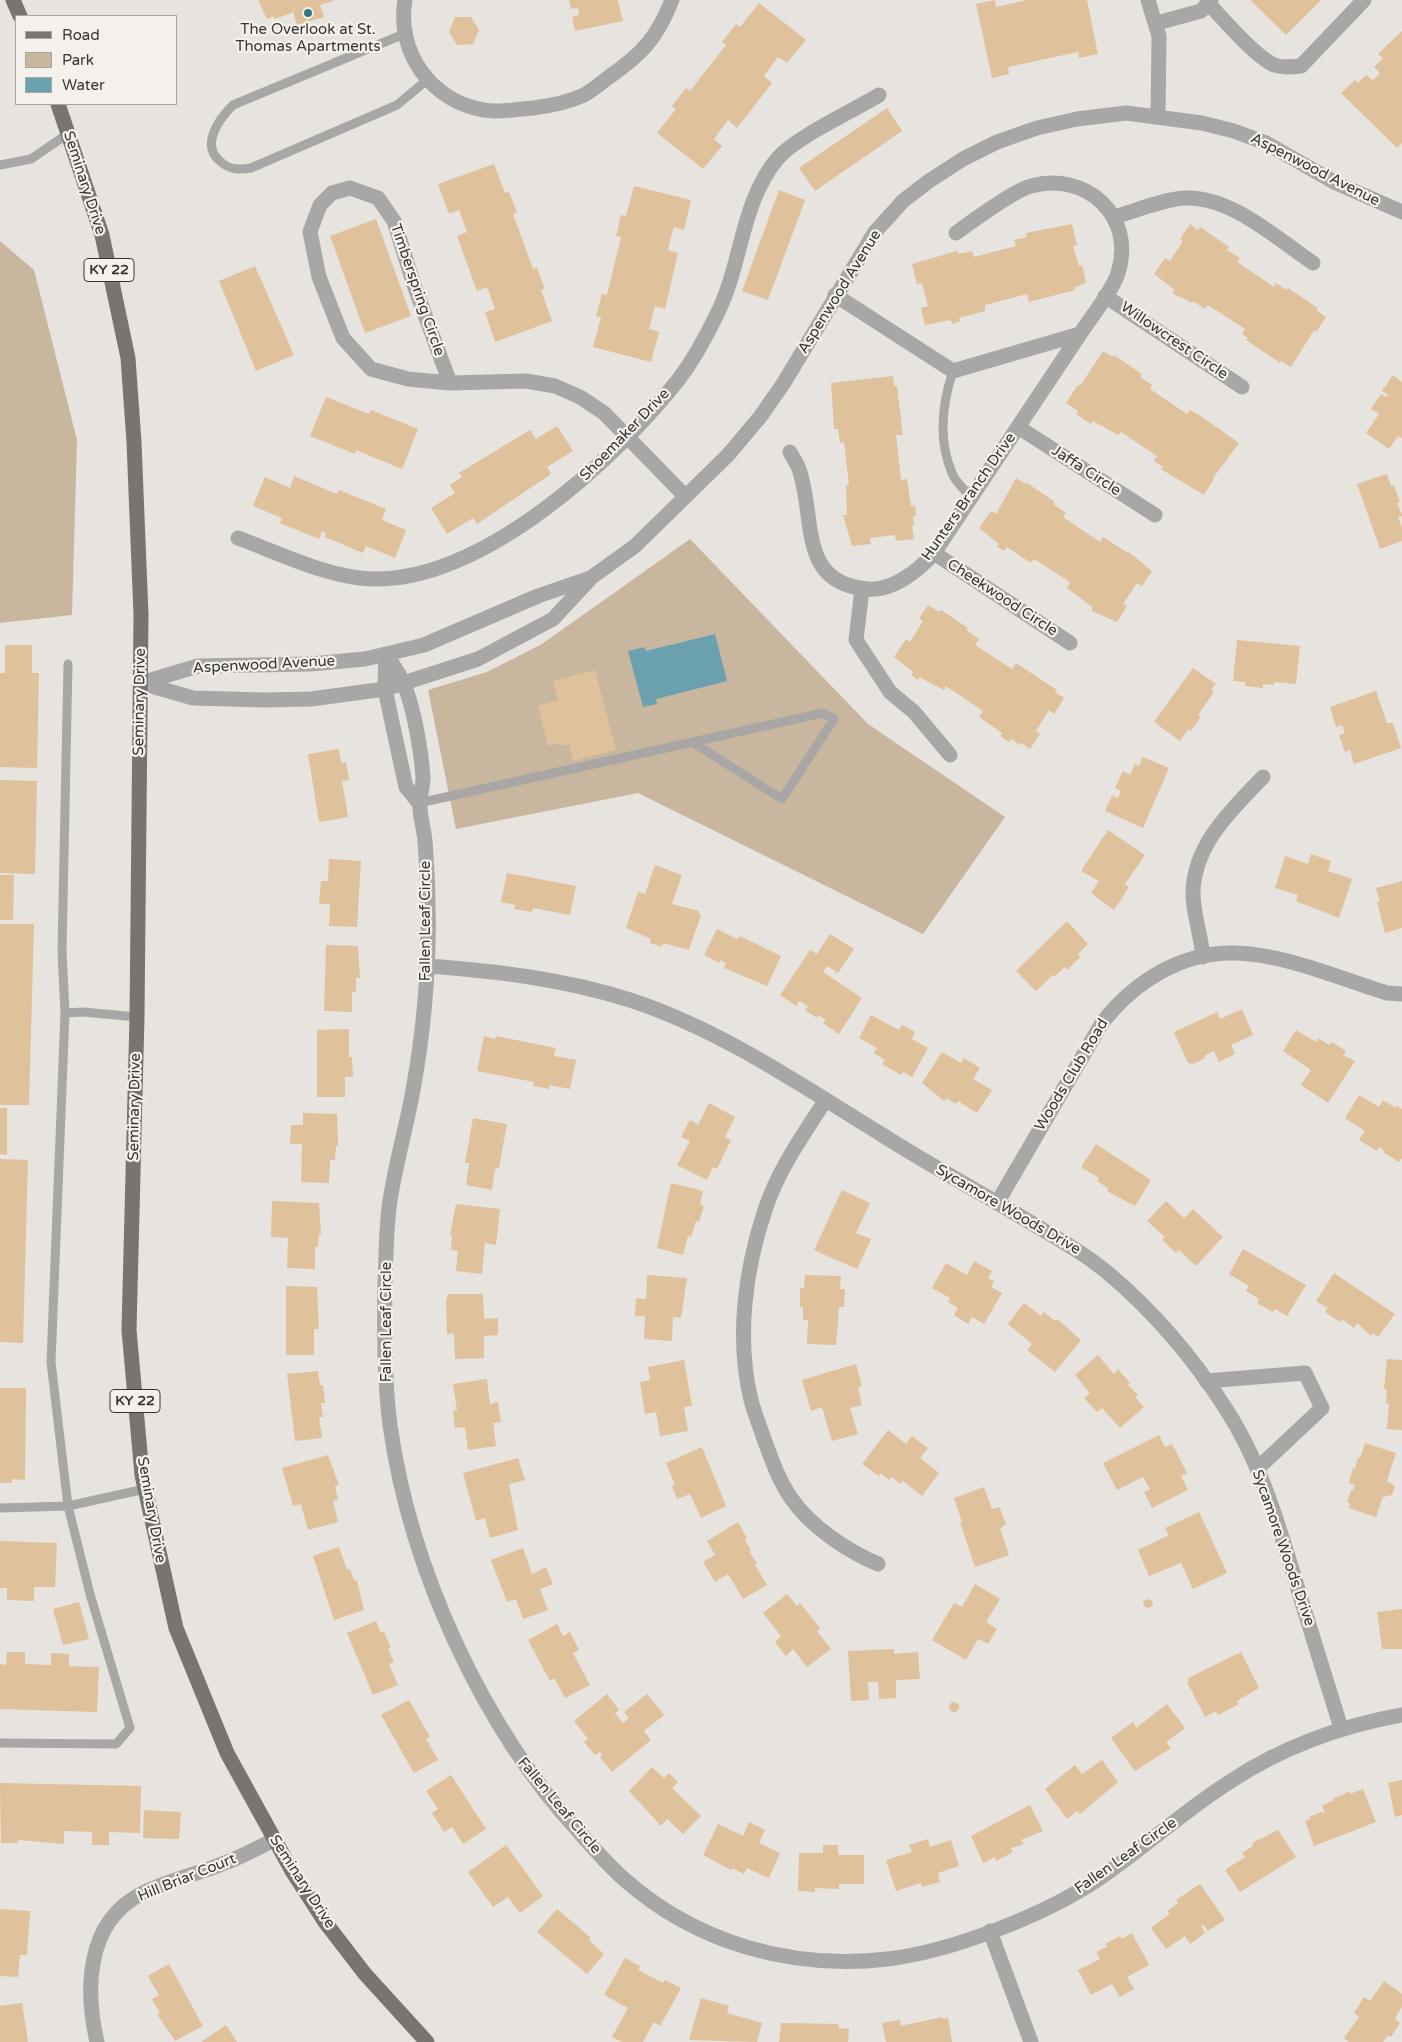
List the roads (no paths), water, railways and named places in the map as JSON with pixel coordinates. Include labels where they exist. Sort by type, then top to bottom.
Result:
[{"type":"main road","points":[[13,0],[20,15]]},
{"type":"main road","name":"Seminary Drive","points":[[58,105],[102,235],[128,358],[135,452],[141,615],[141,683],[137,1017],[130,1330],[134,1396],[145,1490],[176,1628],[227,1753],[274,1840],[326,1922],[365,1974],[427,2042]]},
{"type":"street","points":[[405,0],[402,16],[404,34],[413,60],[427,80],[445,95],[463,105],[485,110],[549,106],[584,95],[638,57],[662,26],[672,0]]},
{"type":"street","points":[[1148,0],[1157,23],[1159,36],[1158,116]]},
{"type":"street","points":[[1157,23],[1201,11],[1210,2],[1262,57],[1275,65],[1289,68],[1301,66],[1364,0]]},
{"type":"street","name":"Shoemaker Drive","points":[[238,538],[340,575],[373,579],[404,576],[427,571],[499,540],[564,495],[596,469],[678,379],[702,345],[722,306],[748,218],[764,177],[779,157],[797,143],[879,95]]},
{"type":"street","name":"Aspenwood Avenue","points":[[141,683],[193,698],[264,700],[311,699],[385,689],[478,659],[554,619],[592,577],[635,546],[728,455],[760,417],[783,384],[835,295],[875,232],[903,202],[929,181],[963,159],[1005,139],[1037,128],[1077,119],[1126,113],[1202,123],[1234,131],[1266,143],[1336,183],[1402,212]]},
{"type":"street","name":"Hunters Branch Drive","points":[[790,452],[799,470],[814,549],[823,569],[836,582],[862,589],[887,587],[910,575],[934,554],[1105,296],[1118,274],[1123,252],[1120,231],[1114,217],[1102,202],[1088,191],[1056,182],[1030,186],[956,233]]},
{"type":"street","name":"Timberspring Circle","points":[[450,383],[414,285],[394,221],[378,198],[350,188],[332,193],[320,206],[310,232],[319,277],[343,338],[371,368],[408,379],[450,383],[526,381],[555,386],[580,397],[604,413],[685,496]]},
{"type":"street","points":[[1114,217],[1183,198],[1205,199],[1222,203],[1240,213],[1313,263]]},
{"type":"street","points":[[835,295],[953,371],[1080,334]]},
{"type":"street","name":"Willowcrest Circle","points":[[1105,296],[1242,387]]},
{"type":"street","name":"Jaffa Circle","points":[[1018,427],[1155,515]]},
{"type":"street","name":"Cheekwood Circle","points":[[934,554],[1070,643]]},
{"type":"street","name":"Aspenwood Avenue","points":[[141,683],[198,666],[311,664],[365,659],[424,645],[538,596],[592,577]]},
{"type":"street","points":[[862,589],[856,640],[890,692],[914,712],[950,755]]},
{"type":"street","name":"Fallen Leaf Circle","points":[[386,654],[404,684],[413,716],[423,782],[419,803],[425,837],[429,935],[426,997],[413,1091],[400,1145],[389,1210],[384,1350],[390,1426],[405,1500],[424,1563],[445,1616],[476,1684],[513,1750],[568,1821],[624,1880],[685,1922],[724,1939],[767,1954],[807,1960],[852,1962],[894,1958],[925,1952],[1010,1924],[1093,1882],[1233,1779],[1276,1756],[1341,1728],[1402,1714]]},
{"type":"street","name":"Fallen Leaf Circle","points":[[386,654],[385,689],[406,787],[419,803]]},
{"type":"street","points":[[1203,956],[1193,895],[1201,859],[1209,840],[1228,813],[1264,777]]},
{"type":"street","name":"Woods Club Road","points":[[997,1203],[1102,1022],[1132,990],[1168,967],[1188,959],[1235,953],[1265,957],[1401,998]]},
{"type":"street","name":"Sycamore Woods Drive","points":[[428,966],[525,976],[580,986],[631,1001],[682,1020],[733,1044],[825,1101],[1078,1251],[1109,1274],[1170,1335],[1227,1410],[1256,1469],[1278,1523],[1341,1728]]},
{"type":"street","points":[[825,1101],[789,1156],[776,1181],[759,1226],[748,1273],[744,1311],[745,1356],[751,1400],[774,1468],[792,1499],[824,1530],[864,1558],[878,1564]]},
{"type":"street","points":[[1206,1381],[1305,1373],[1322,1408],[1256,1469]]},
{"type":"street","name":"Hill Briar Court","points":[[97,2042],[89,1997],[92,1964],[99,1941],[112,1920],[125,1905],[152,1889],[223,1864],[274,1840]]},
{"type":"street","points":[[990,1931],[1032,2042]]},
{"type":"lane","points":[[404,34],[232,105],[220,118],[213,134],[210,147],[215,158],[224,165],[239,170],[251,168],[397,105],[427,80]]},
{"type":"lane","points":[[0,165],[30,159],[69,133]]},
{"type":"lane","points":[[953,371],[944,396],[942,436],[952,475],[971,497]]},
{"type":"lane","points":[[0,1743],[116,1744],[130,1728],[90,1594],[68,1506],[51,1362],[65,1013],[62,951],[68,664]]},
{"type":"lane","points":[[419,803],[692,742],[823,713],[834,719],[782,799],[692,742]]},
{"type":"lane","points":[[65,1013],[83,1012],[137,1017]]},
{"type":"lane","points":[[0,1508],[68,1506],[145,1490]]},
{"type":"water","points":[[715,634],[727,681],[656,699],[657,704],[643,707],[628,651],[644,647],[646,651]]},
{"type":"place","name":"The Overlook at St. Thomas Apartments","points":[[308,13]]}]
